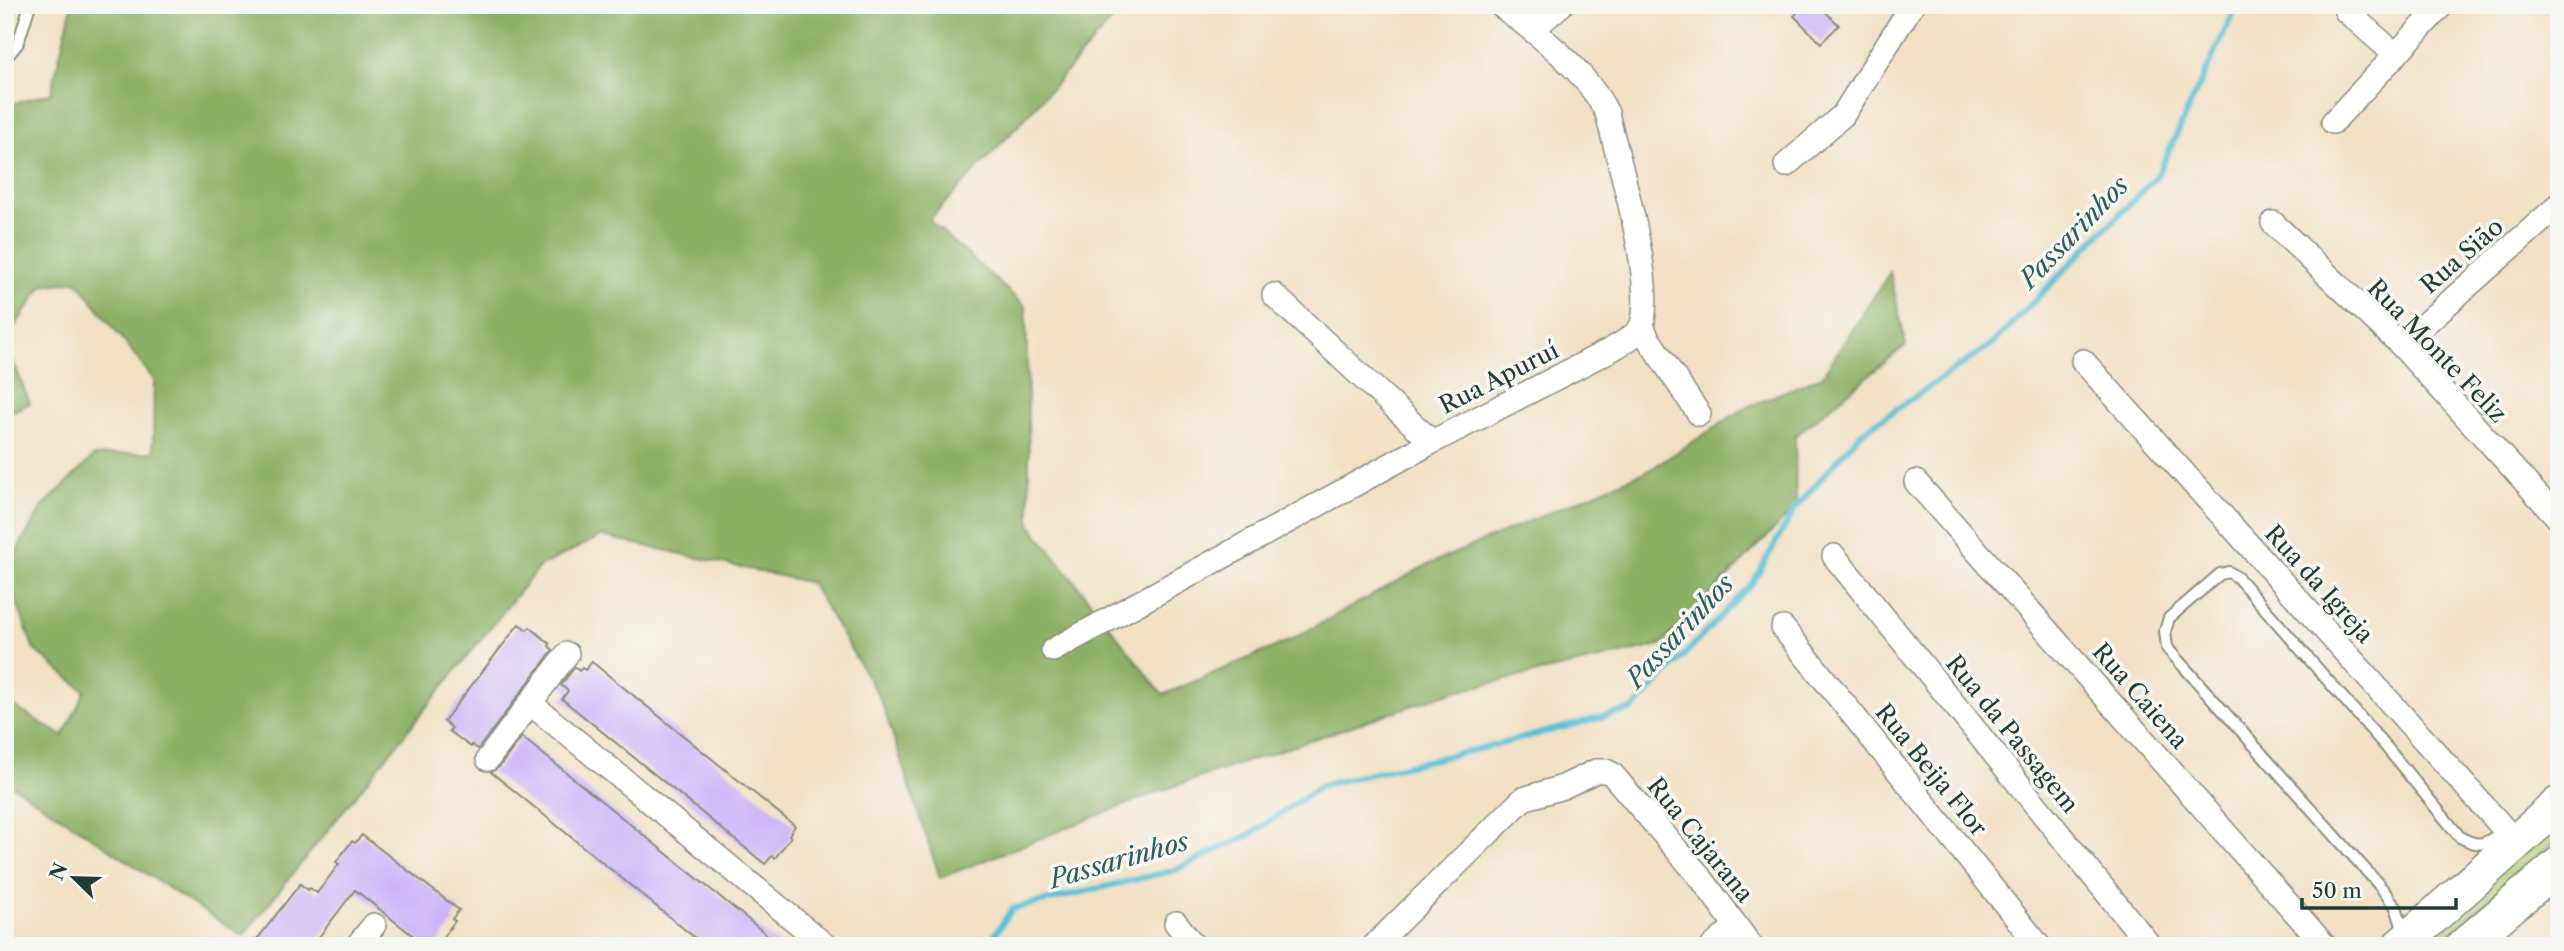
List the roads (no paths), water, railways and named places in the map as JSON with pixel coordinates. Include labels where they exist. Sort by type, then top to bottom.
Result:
[{"type":"main road","points":[[2403,943],[2510,835],[2559,804]]},
{"type":"main road","points":[[2468,944],[2559,865]]},
{"type":"street","points":[[1500,5],[1532,30],[1595,90],[1607,113],[1642,269],[1642,326],[1699,414]]},
{"type":"street","points":[[1532,30],[1561,5]]},
{"type":"street","points":[[1786,165],[1843,115],[1912,5]]},
{"type":"street","points":[[2333,122],[2442,5]]},
{"type":"street","points":[[2346,11],[2396,55]]},
{"type":"street","name":"Rua Sião","points":[[2401,345],[2558,208]]},
{"type":"street","name":"Rua Monte Feliz","points":[[2273,223],[2401,345],[2559,519]]},
{"type":"street","points":[[1273,295],[1432,442]]},
{"type":"street","name":"Rua Apuruí","points":[[1053,650],[1432,442],[1614,348],[1629,339],[1642,326]]},
{"type":"street","name":"Rua da Igreja","points":[[2083,361],[2510,835]]},
{"type":"street","name":"Rua Caiena","points":[[1916,482],[2325,946]]},
{"type":"street","name":"Rua da Passagem","points":[[1834,556],[2150,946]]},
{"type":"street","name":"Rua Beija Flor","points":[[1783,628],[2039,946]]},
{"type":"street","points":[[488,759],[567,654]]},
{"type":"street","points":[[530,703],[826,946]]},
{"type":"street","name":"Rua Cajarana","points":[[1374,946],[1523,800],[1563,787],[1596,771],[1612,774],[1701,878],[1751,946]]},
{"type":"street","points":[[1176,923],[1194,946]]},
{"type":"street","points":[[357,946],[374,925]]},
{"type":"street","points":[[1713,946],[1736,926]]},
{"type":"lane","points":[[5,59],[18,43],[30,5]]},
{"type":"lane","points":[[2403,943],[2403,923],[2396,907],[2380,886],[2167,648],[2165,631],[2169,618],[2220,574],[2229,572],[2238,578],[2387,748],[2460,837],[2473,844],[2485,844],[2510,835]]},
{"type":"waterway","name":"Passarinhos","points":[[987,946],[1012,909],[1175,870],[1251,834],[1322,785],[1500,744],[1633,709],[1754,581],[1796,507],[1861,433],[1991,345],[2157,176],[2232,16],[2234,5]]}]
